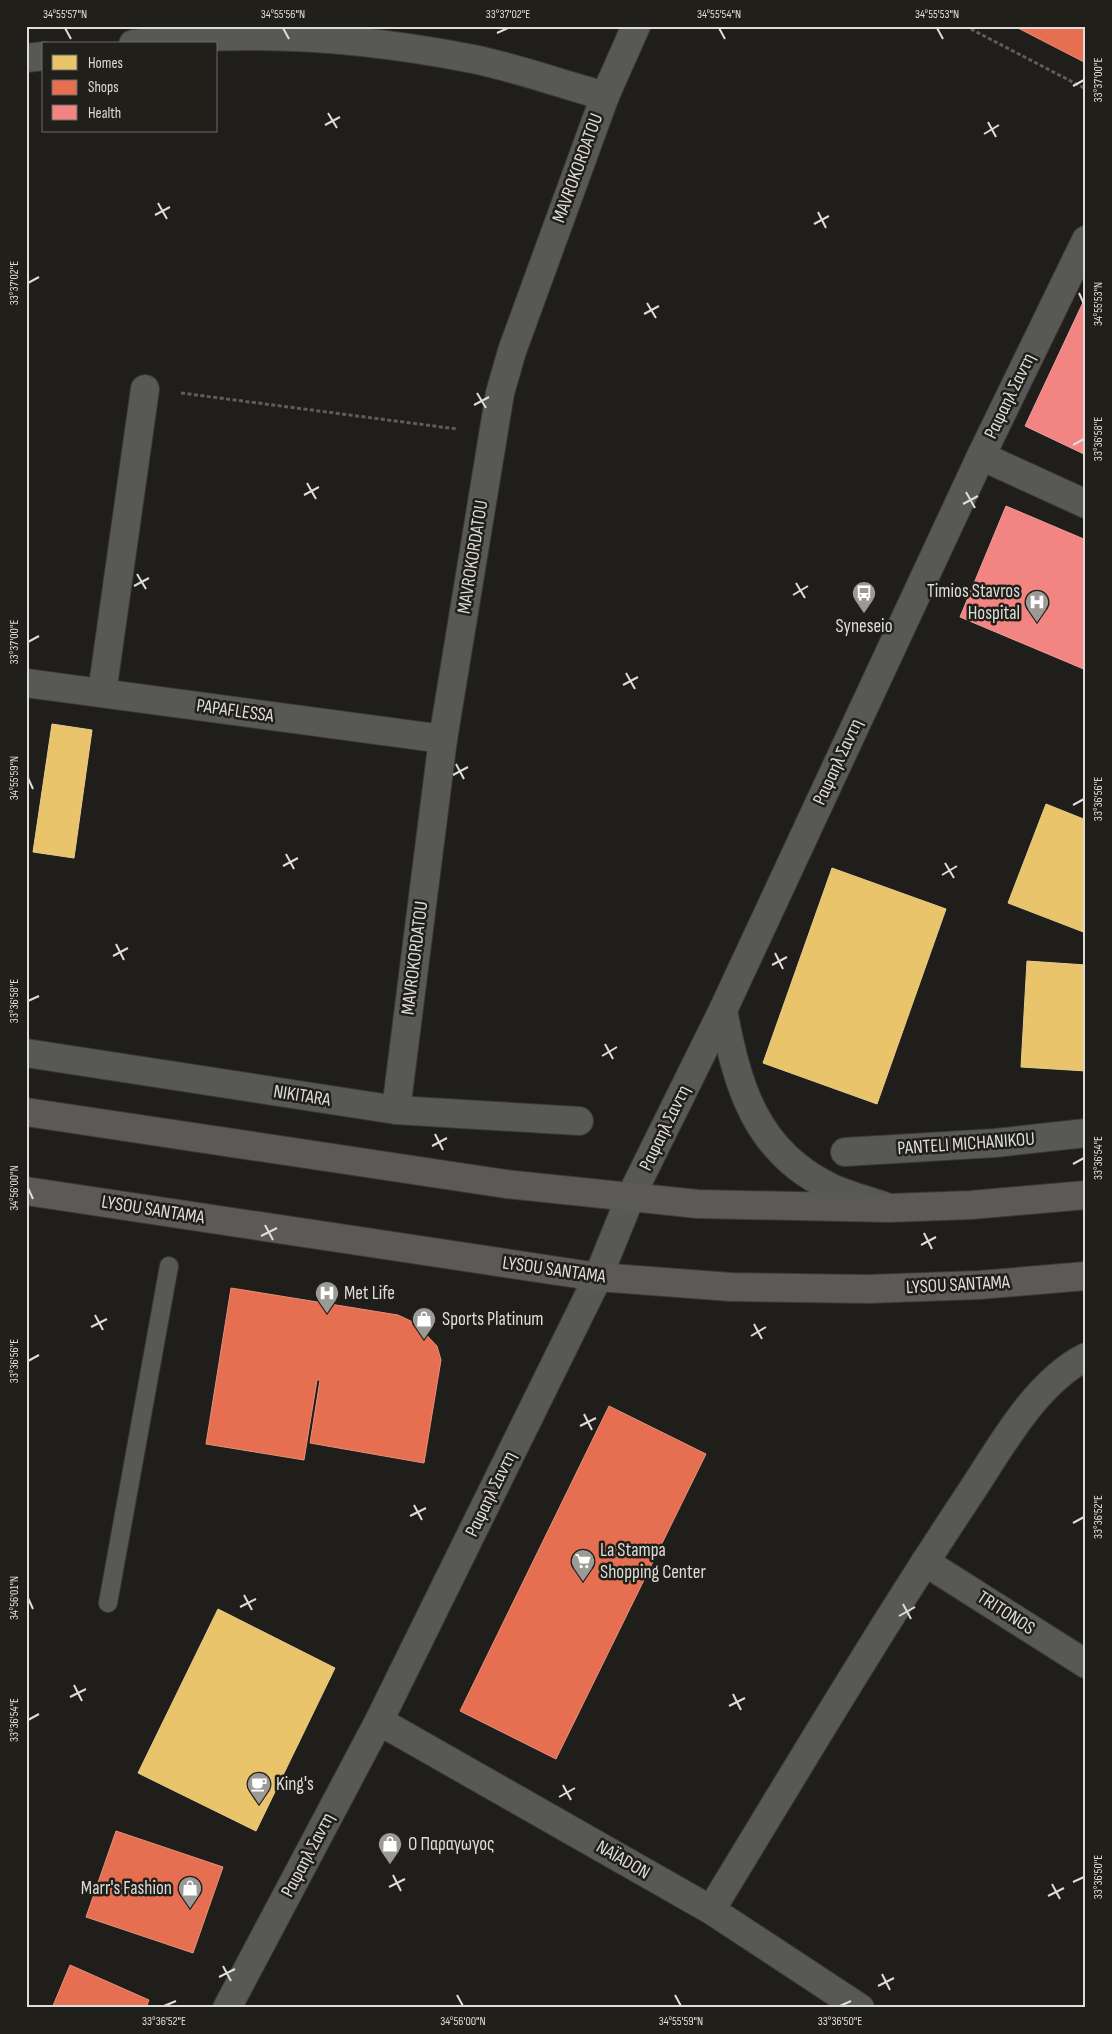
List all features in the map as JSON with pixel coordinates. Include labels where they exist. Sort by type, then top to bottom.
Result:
[{"type":"main road","points":[[26,1112],[506,1184],[630,1198],[718,1205],[889,1208],[971,1205],[1086,1195]]},
{"type":"main road","name":"LYSOU SANTAMA","points":[[26,1191],[598,1277],[731,1287],[868,1289],[979,1285],[1086,1276]]},
{"type":"street","name":"MAVROKORDATOU","points":[[396,1110],[443,739],[500,393],[512,351],[605,96],[636,26]]},
{"type":"street","points":[[147,42],[168,39],[262,36],[313,37],[360,41],[475,60],[605,96]]},
{"type":"street","points":[[26,58],[42,56]]},
{"type":"street","name":"Ραφαηλ Σαντη","points":[[227,2008],[379,1721],[598,1277],[630,1198],[723,1010],[981,456],[1086,240]]},
{"type":"street","points":[[102,693],[145,389]]},
{"type":"street","points":[[981,456],[1086,504]]},
{"type":"street","name":"PAPAFLESSA","points":[[26,683],[443,739]]},
{"type":"street","points":[[723,1010],[730,1050],[738,1080],[764,1131],[780,1150],[802,1169],[830,1187],[889,1208]]},
{"type":"street","name":"NIKITARA","points":[[26,1053],[396,1110],[579,1121]]},
{"type":"street","name":"PANTELI MICHANIKOU","points":[[845,1152],[995,1143],[1086,1133]]},
{"type":"street","points":[[711,1910],[925,1562],[1025,1411],[1058,1376],[1086,1357]]},
{"type":"street","name":"TRITONOS","points":[[925,1562],[1086,1664]]},
{"type":"street","name":"NAÏADON","points":[[379,1721],[711,1910],[860,2008]]},
{"type":"lane","points":[[108,1603],[169,1266]]},
{"type":"path","points":[[965,26],[1086,89]]},
{"type":"path","points":[[145,389],[493,433]]},
{"type":"building: Homes","points":[[52,724],[92,730],[74,858],[33,852]]},
{"type":"building: Homes","points":[[1046,804],[1086,820],[1086,933],[1008,903]]},
{"type":"building: Homes","points":[[832,868],[946,909],[877,1104],[763,1063]]},
{"type":"building: Homes","points":[[1027,961],[1086,965],[1086,1071],[1021,1067]]},
{"type":"building: Homes","points":[[218,1609],[335,1668],[256,1831],[138,1773]]},
{"type":"building: Shops","points":[[1014,26],[1086,26],[1086,63]]},
{"type":"building: Shops","points":[[231,1288],[398,1315],[415,1323],[437,1346],[441,1360],[424,1463],[310,1443],[320,1380],[317,1380],[304,1460],[206,1444]]},
{"type":"building: Shops","name":"La Stampa Shopping Center","points":[[609,1406],[706,1454],[556,1759],[460,1711]]},
{"type":"building: Shops","points":[[116,1831],[223,1867],[193,1953],[86,1917]]},
{"type":"building: Shops","points":[[70,1965],[149,2000],[146,2008],[52,2008]]},
{"type":"building: Health","points":[[1086,296],[1086,455],[1025,426]]},
{"type":"building: Health","points":[[1006,506],[1086,540],[1086,670],[960,617]]},
{"type":"place","name":"Syneseio","points":[[864,614]]},
{"type":"place","name":"Timios Stavros Hospital","points":[[1037,623]]},
{"type":"place","name":"Met Life","points":[[327,1314]]},
{"type":"place","name":"Sports Platinum","points":[[424,1340]]},
{"type":"place","name":"La Stampa Shopping Center","points":[[583,1582]]},
{"type":"place","name":"King's","points":[[259,1805]]},
{"type":"place","name":"Ο Παραγωγος","points":[[390,1865]]},
{"type":"place","name":"Marr's Fashion","points":[[190,1909]]}]
